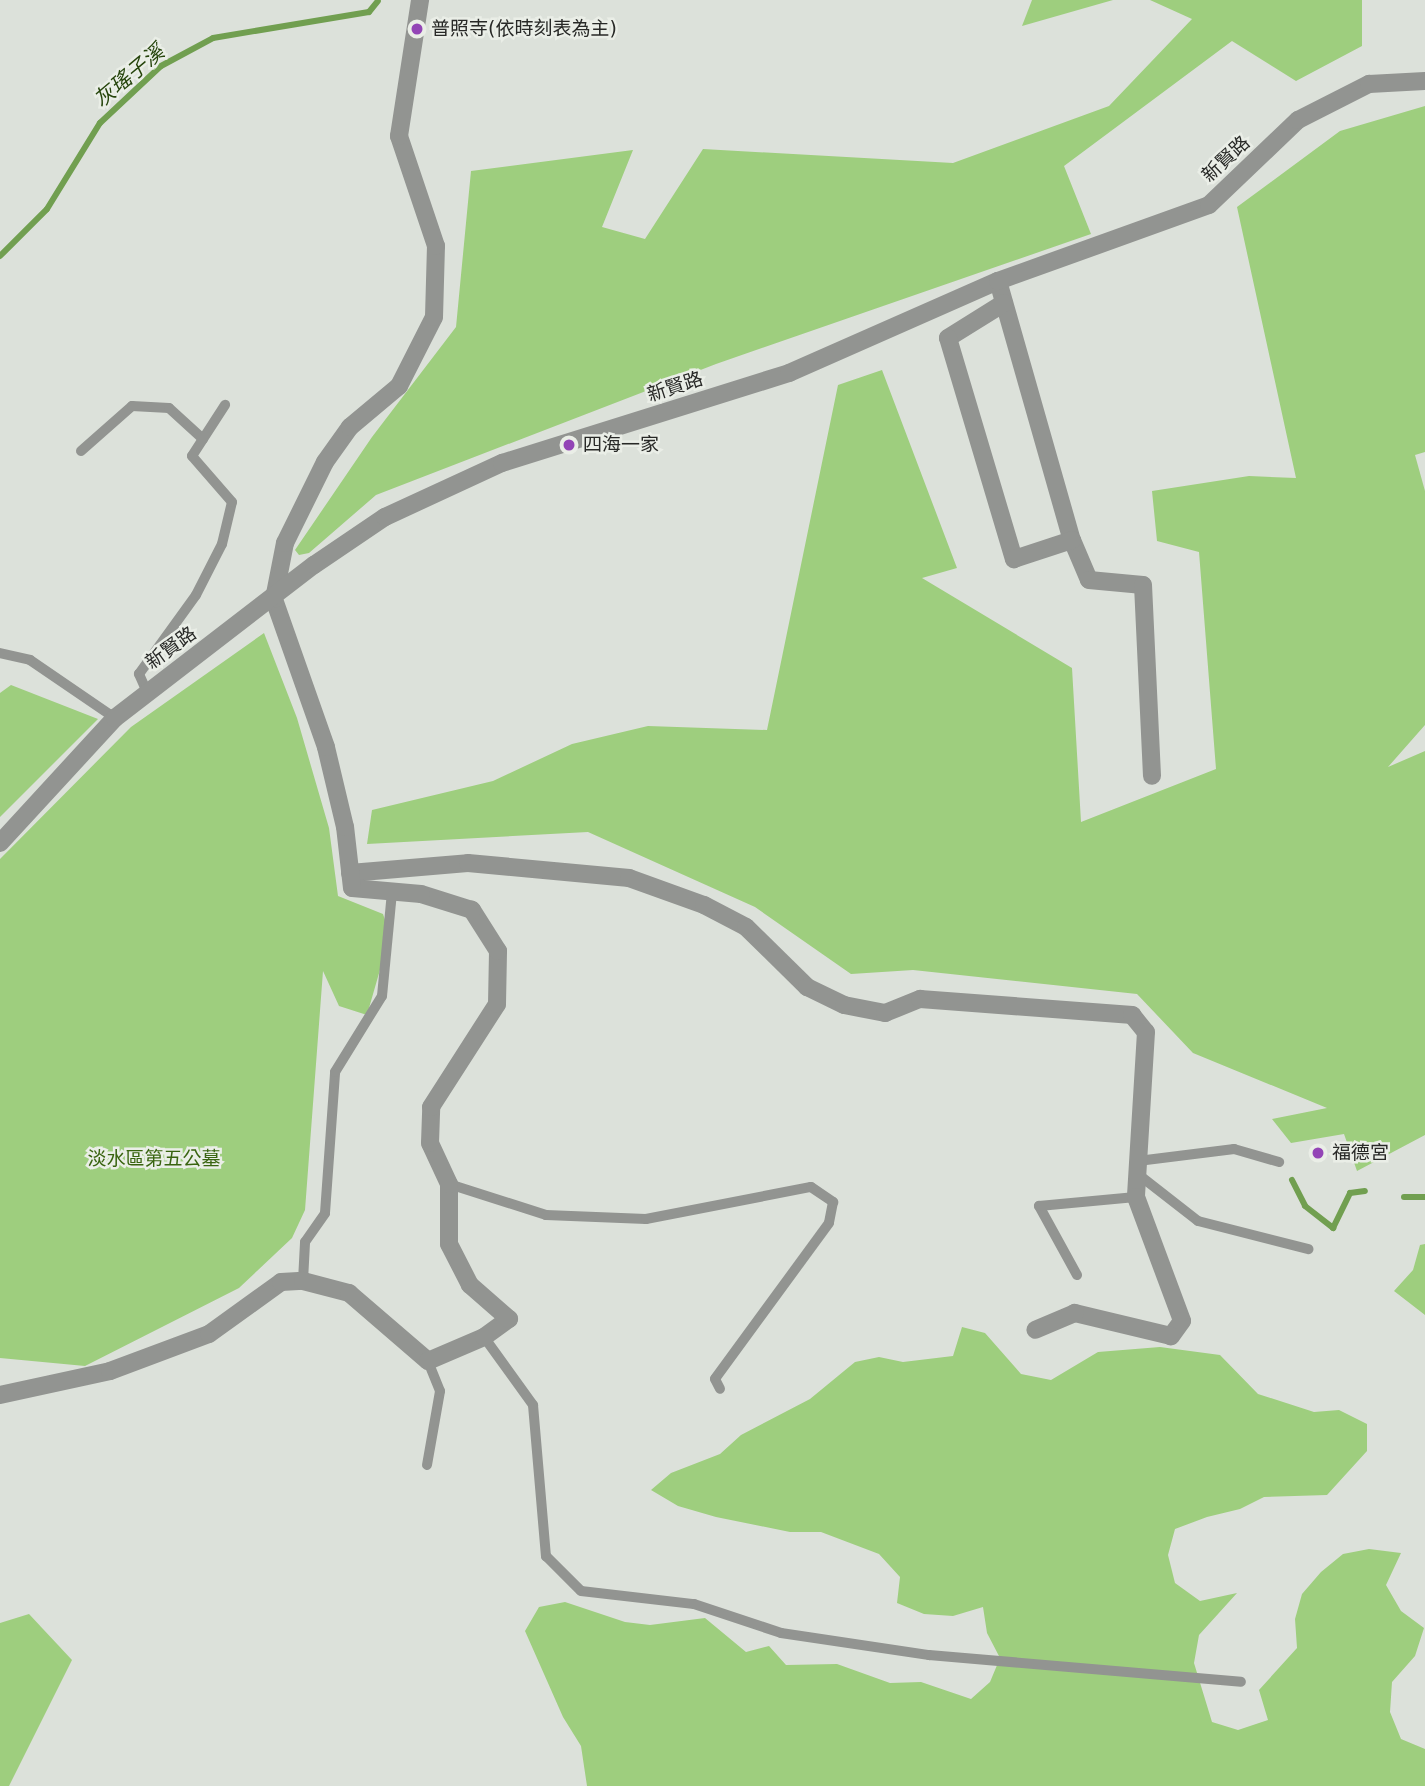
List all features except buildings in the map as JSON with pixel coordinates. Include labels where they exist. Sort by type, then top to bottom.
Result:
[{"type":"street","points":[[0,1395],[110,1371],[209,1334],[281,1282],[303,1281],[349,1293],[428,1361],[484,1337],[509,1319],[470,1285],[449,1244],[449,1184],[430,1143],[431,1107],[497,1004],[498,951],[472,910],[421,894],[352,888],[345,827],[326,747],[274,598],[285,543],[325,462],[351,427],[399,386],[434,317],[436,246],[398,136],[416,1]]},
{"type":"street","name":"新賢路","points":[[0,843],[115,718],[385,517],[502,463],[789,373],[998,281],[1209,205],[1298,120],[1369,84],[1425,82]]},
{"type":"street","points":[[998,281],[1072,540],[1089,580],[1143,585],[1152,776]]},
{"type":"street","points":[[1004,303],[948,338],[1014,559],[1072,540]]},
{"type":"street","points":[[350,873],[467,863],[629,878],[704,905],[746,927],[807,987],[844,1005],[884,1013],[920,999],[1132,1015],[1146,1032],[1136,1197],[1182,1321],[1171,1336],[1075,1313],[1035,1330]]},
{"type":"lane","points":[[147,692],[139,674],[196,595],[222,544],[232,502],[192,456],[225,405]]},
{"type":"lane","points":[[81,451],[132,406],[169,408],[204,439]]},
{"type":"lane","points":[[0,653],[30,660],[115,718]]},
{"type":"lane","points":[[303,1281],[305,1242],[325,1213],[335,1072],[382,996],[392,891]]},
{"type":"lane","points":[[1139,1168],[1234,1149],[1279,1162]]},
{"type":"lane","points":[[1139,1168],[1198,1221],[1308,1249]]},
{"type":"lane","points":[[449,1184],[546,1215],[646,1219],[811,1187],[833,1202],[829,1223],[715,1379],[720,1389]]},
{"type":"lane","points":[[1077,1275],[1039,1206],[1136,1197]]},
{"type":"lane","points":[[484,1337],[533,1405],[546,1556],[581,1591],[694,1604],[781,1633],[929,1655],[1241,1682]]},
{"type":"lane","points":[[428,1361],[440,1391],[428,1465]]},
{"type":"green space","points":[[1032,0],[1113,0],[1022,26]]},
{"type":"green space","points":[[1150,0],[1362,0],[1362,46],[1296,81],[1232,41],[1064,166],[1091,234],[716,364],[376,495],[309,553],[299,555],[295,550],[372,437],[456,327],[471,171],[633,150],[602,227],[645,239],[703,149],[953,163],[1109,106],[1192,19]]},
{"type":"green space","points":[[1425,106],[1425,452],[1415,455],[1425,491],[1425,725],[1388,767],[1425,751],[1425,1135],[1357,1171],[1344,1134],[1291,1143],[1272,1119],[1327,1108],[1193,1053],[1137,994],[913,970],[851,974],[755,907],[588,832],[367,844],[372,810],[493,781],[572,744],[648,726],[767,730],[838,385],[882,370],[957,568],[922,578],[1072,668],[1081,822],[1216,769],[1199,552],[1157,541],[1152,491],[1249,476],[1296,478],[1237,207],[1340,131]]},
{"type":"green space","name":"淡水區第五公墓","points":[[264,633],[297,718],[329,828],[338,896],[383,914],[390,935],[367,1015],[339,1006],[323,971],[305,1210],[292,1238],[239,1288],[85,1366],[0,1358],[0,859],[131,727]]},
{"type":"green space","points":[[11,685],[98,719],[0,817],[0,693]]},
{"type":"green space","points":[[1425,1244],[1425,1315],[1394,1291],[1413,1270],[1420,1245]]},
{"type":"green space","points":[[962,1327],[985,1333],[1021,1374],[1051,1380],[1098,1352],[1160,1347],[1220,1355],[1258,1394],[1314,1412],[1339,1410],[1367,1424],[1367,1451],[1327,1495],[1264,1497],[1240,1509],[1175,1529],[1168,1555],[1175,1583],[1200,1601],[1237,1593],[1199,1635],[1194,1663],[1212,1722],[1238,1730],[1268,1720],[1259,1690],[1297,1648],[1295,1619],[1302,1594],[1321,1572],[1343,1554],[1369,1549],[1401,1553],[1386,1585],[1401,1611],[1424,1628],[1415,1656],[1392,1682],[1390,1712],[1401,1739],[1425,1749],[1425,1786],[587,1786],[581,1746],[563,1717],[525,1631],[539,1607],[565,1602],[625,1622],[650,1625],[705,1618],[746,1652],[769,1646],[786,1665],[837,1664],[890,1683],[921,1682],[971,1699],[990,1682],[1000,1658],[987,1633],[983,1607],[953,1616],[924,1614],[897,1603],[900,1577],[879,1554],[821,1532],[790,1532],[716,1517],[678,1506],[651,1490],[671,1473],[720,1454],[741,1435],[810,1399],[855,1362],[879,1357],[903,1362],[953,1356]]},
{"type":"green space","points":[[29,1614],[72,1660],[9,1786],[0,1786],[0,1623]]},
{"type":"waterway","name":"灰瑤子溪","points":[[0,256],[47,209],[100,123],[161,66],[213,38],[369,12],[378,1]]},
{"type":"waterway","points":[[1292,1180],[1305,1206],[1333,1228],[1350,1193],[1365,1191]]},
{"type":"waterway","points":[[1404,1197],[1425,1197]]},
{"type":"place","name":"普照寺(依時刻表為主)","points":[[417,29]]},
{"type":"place","name":"四海一家","points":[[569,445]]},
{"type":"place","name":"福德宮","points":[[1318,1153]]}]
